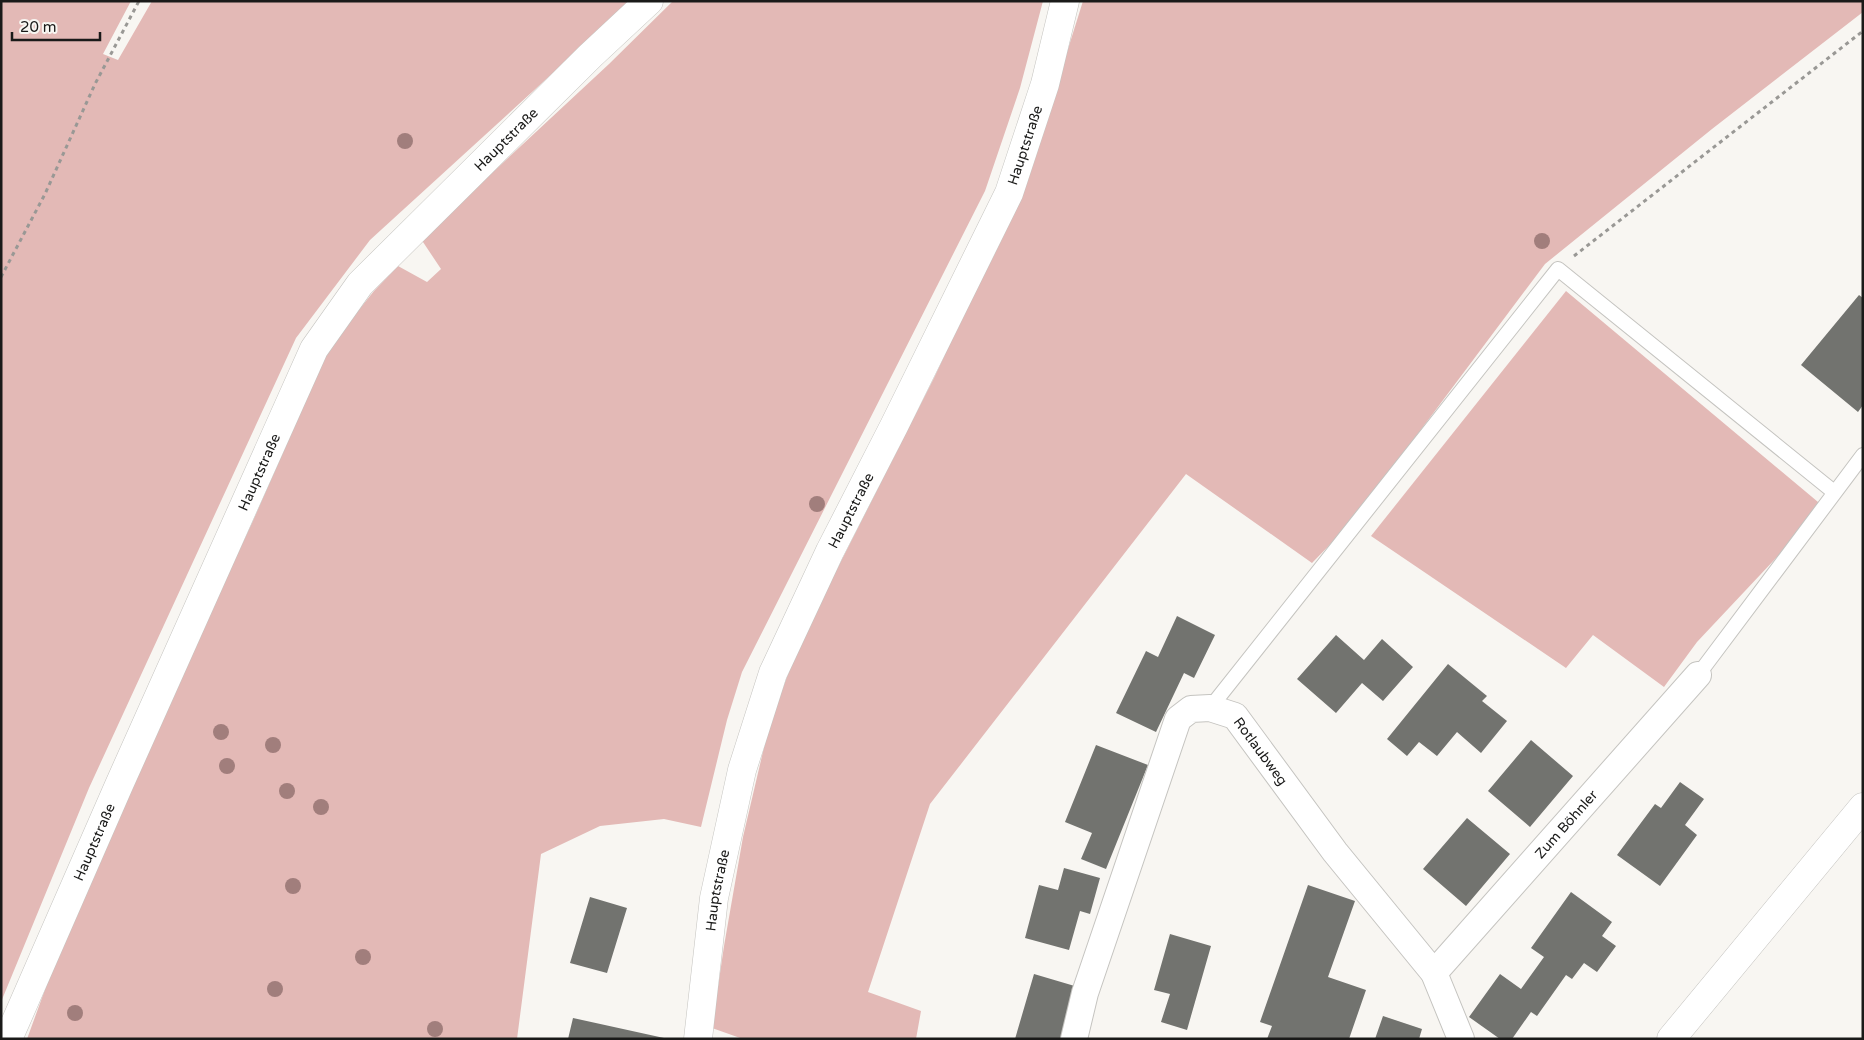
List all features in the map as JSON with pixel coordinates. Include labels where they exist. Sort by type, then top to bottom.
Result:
[{"type":"street","name":"Hauptstraße","points":[[8,1039],[119,785],[314,349],[360,284],[590,56],[649,1]]},
{"type":"street","name":"Hauptstraße","points":[[698,1039],[714,898],[742,770],[773,673],[830,551],[1009,193],[1044,84],[1066,1]]},
{"type":"street","name":"Zum Böhnler","points":[[1434,973],[1698,675]]},
{"type":"street","name":"Rotlaubweg","points":[[1074,1039],[1085,993],[1178,718],[1191,709],[1210,708],[1235,716],[1335,852],[1434,973],[1454,1033]]},
{"type":"street","points":[[1670,1039],[1863,807]]},
{"type":"lane","points":[[1210,708],[1558,269],[1834,492]]},
{"type":"lane","points":[[1698,675],[1863,454]]},
{"type":"path","points":[[1,276],[45,194],[95,84],[139,1]]},
{"type":"path","points":[[1558,269],[1863,31]]},
{"type":"shaded area","points":[[1,1],[131,1],[103,54],[118,60],[152,1],[629,1],[370,240],[296,338],[89,788],[1,1002]]},
{"type":"shaded area","points":[[673,1],[1043,1],[1020,88],[985,191],[742,672],[727,720],[701,827],[664,819],[600,826],[541,854],[517,1039],[27,1039],[82,888],[252,523],[330,346],[374,291],[398,266],[427,282],[441,269],[421,239],[609,64]]},
{"type":"shaded area","points":[[1083,1],[1863,1],[1863,12],[1712,129],[1545,264],[1351,523],[1312,563],[1186,474],[930,804],[868,992],[921,1011],[916,1039],[743,1039],[712,1028],[743,837],[769,726],[799,644],[934,378],[1028,177]]},
{"type":"shaded area","points":[[1566,291],[1824,507],[1697,642],[1664,687],[1593,635],[1566,668],[1371,536]]},
{"type":"building","points":[[1859,295],[1863,298],[1863,405],[1858,412],[1801,365]]},
{"type":"building","points":[[1177,616],[1215,635],[1194,678],[1184,673],[1156,732],[1116,713],[1146,651],[1158,657]]},
{"type":"building","points":[[1336,635],[1364,660],[1382,639],[1413,667],[1383,701],[1362,683],[1336,713],[1297,679]]},
{"type":"building","points":[[1448,664],[1487,696],[1482,701],[1507,721],[1481,753],[1457,732],[1437,756],[1419,742],[1407,756],[1387,739]]},
{"type":"building","points":[[1531,740],[1573,776],[1530,827],[1488,791]]},
{"type":"building","points":[[1096,745],[1148,765],[1106,869],[1081,859],[1092,833],[1065,822]]},
{"type":"building","points":[[1680,782],[1704,799],[1685,825],[1697,835],[1660,886],[1617,855],[1655,804],[1661,808]]},
{"type":"building","points":[[1467,818],[1510,854],[1466,906],[1423,869]]},
{"type":"building","points":[[1064,868],[1100,878],[1090,914],[1080,911],[1069,950],[1025,938],[1039,885],[1058,890]]},
{"type":"building","points":[[1308,885],[1355,901],[1328,977],[1366,990],[1349,1039],[1267,1039],[1272,1026],[1260,1022]]},
{"type":"building","points":[[1571,892],[1612,922],[1602,936],[1616,946],[1597,972],[1584,963],[1572,979],[1566,975],[1537,1016],[1531,1012],[1512,1039],[1500,1039],[1469,1017],[1500,974],[1521,989],[1544,957],[1531,948]]},
{"type":"building","points":[[590,897],[627,908],[607,973],[570,963]]},
{"type":"building","points":[[1170,934],[1211,946],[1187,1030],[1161,1022],[1170,994],[1154,990]]},
{"type":"building","points":[[1034,974],[1078,987],[1063,1039],[1015,1039]]},
{"type":"building","points":[[1383,1016],[1422,1029],[1419,1039],[1375,1039]]},
{"type":"building","points":[[573,1018],[664,1038],[568,1039]]}]
